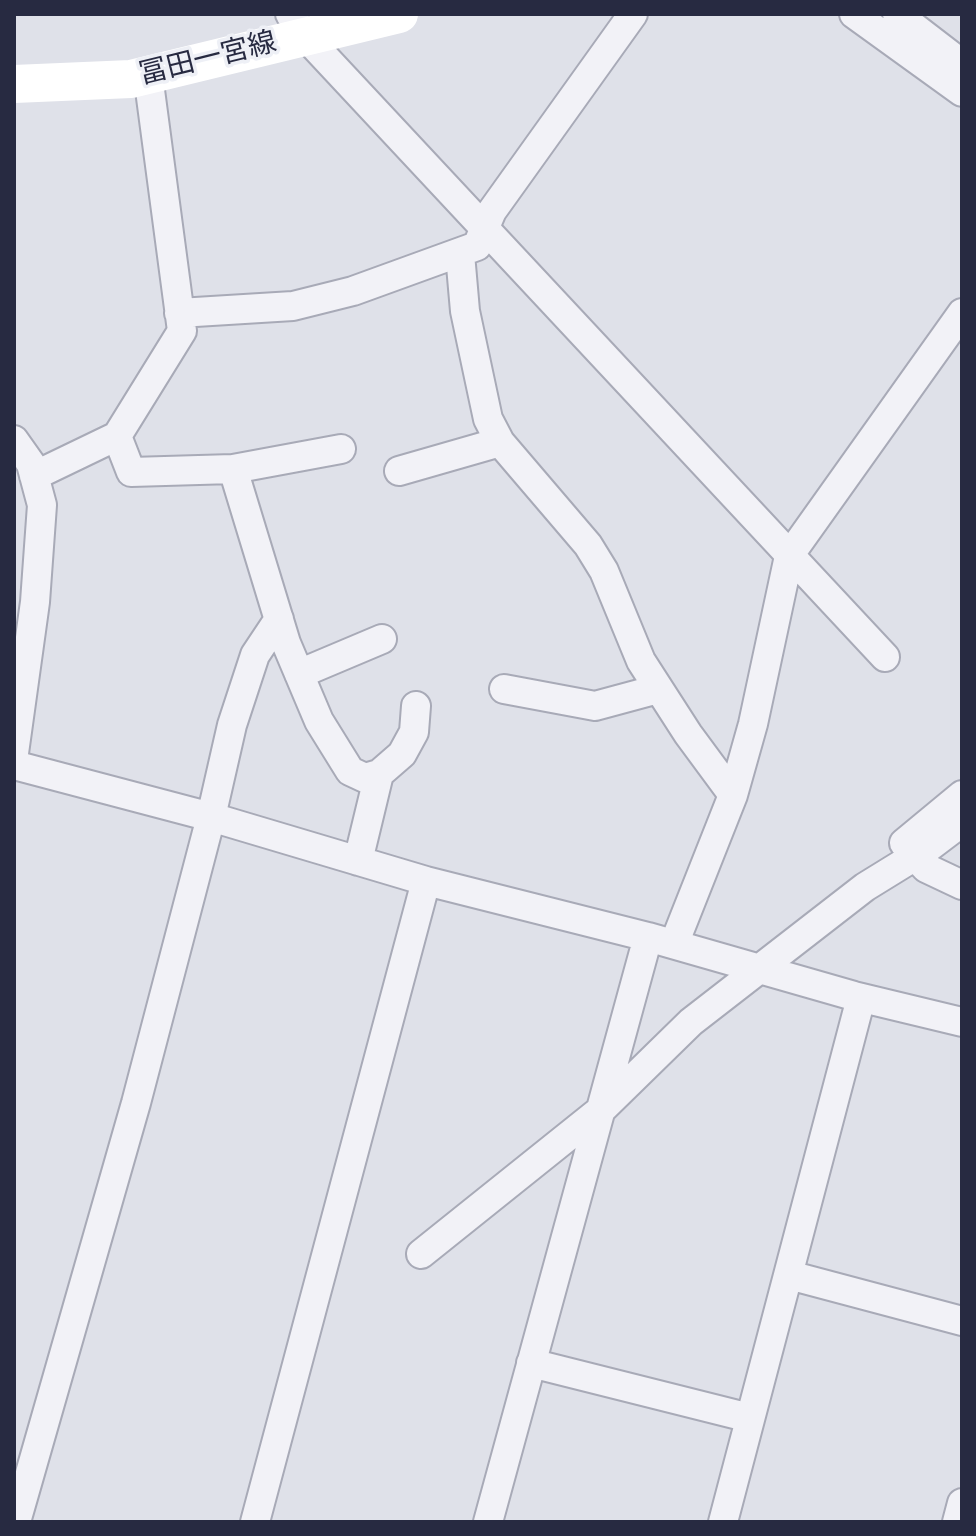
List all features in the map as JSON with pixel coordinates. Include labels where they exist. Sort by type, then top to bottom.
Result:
[{"type":"main road","name":"冨田一宮線","points":[[14,84],[131,79],[297,25],[399,14]]},
{"type":"street","points":[[179,313],[293,306],[353,291],[477,246],[492,211],[633,14]]},
{"type":"street","points":[[854,14],[962,92]]},
{"type":"street","points":[[897,14],[962,64]]},
{"type":"street","points":[[297,25],[885,657]]},
{"type":"street","points":[[34,476],[117,436],[182,331],[148,75]]},
{"type":"street","points":[[460,254],[465,311],[488,419],[500,442],[588,545],[604,571],[641,661],[688,734],[733,795]]},
{"type":"street","points":[[488,1522],[602,1109],[661,941],[733,795],[753,724],[789,556],[962,313]]},
{"type":"street","points":[[117,436],[131,472],[233,469],[341,449]]},
{"type":"street","points":[[14,440],[31,464],[42,505],[27,530],[35,602],[14,753]]},
{"type":"street","points":[[399,471],[500,442]]},
{"type":"street","points":[[233,469],[299,674],[319,721],[350,771],[365,778],[379,774],[402,754],[414,732],[416,706]]},
{"type":"street","points":[[16,1522],[136,1103],[232,725],[255,655],[279,619]]},
{"type":"street","points":[[299,674],[382,639]]},
{"type":"street","points":[[504,689],[595,706],[658,689]]},
{"type":"street","points":[[14,765],[211,817],[426,881],[661,941],[861,998],[962,1022]]},
{"type":"street","points":[[358,861],[379,774]]},
{"type":"street","points":[[421,1254],[602,1109],[691,1022],[752,968],[962,795]]},
{"type":"street","points":[[752,968],[962,822]]},
{"type":"street","points":[[915,856],[926,868],[962,885]]},
{"type":"street","points":[[255,1522],[426,881]]},
{"type":"street","points":[[723,1522],[861,998]]},
{"type":"street","points":[[789,1275],[962,1321]]},
{"type":"street","points":[[531,1363],[750,1418]]},
{"type":"street","points":[[957,1522],[962,1503]]}]
